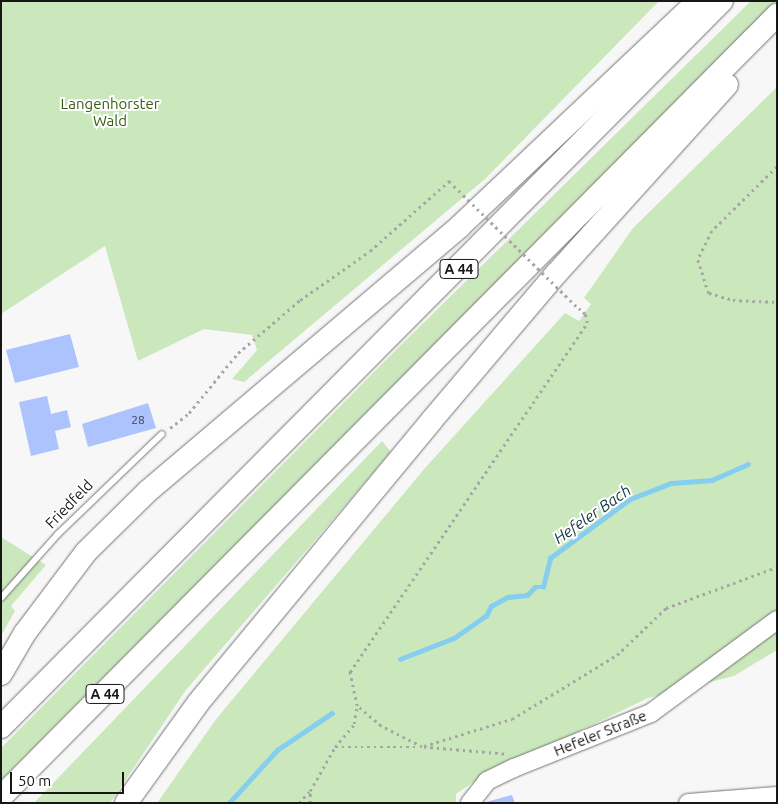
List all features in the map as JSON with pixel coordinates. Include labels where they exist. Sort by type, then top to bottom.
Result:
[{"type":"highway","points":[[2,672],[49,598],[86,552],[148,491],[459,227],[698,1]]},
{"type":"highway","name":"A 44","points":[[1,727],[722,1]]},
{"type":"highway","name":"A 44","points":[[1,797],[777,15]]},
{"type":"highway","points":[[126,803],[203,696],[432,420],[556,274],[741,70],[751,42]]},
{"type":"main road","name":"Hefeler Straße","points":[[470,803],[477,790],[494,778],[651,713],[777,620]]},
{"type":"main road","points":[[688,803],[777,796]]},
{"type":"lane","name":"Friedfeld","points":[[1,598],[58,534],[162,434]]},
{"type":"path","points":[[777,167],[712,231],[698,260],[709,293],[733,300],[777,302]]},
{"type":"path","points":[[162,434],[189,413],[238,353],[300,300],[370,251],[449,181],[585,314],[587,323],[350,672],[357,706],[354,724],[335,747],[310,791],[299,803]]},
{"type":"path","points":[[357,706],[381,726],[422,747],[512,719],[617,655],[666,608],[777,567]]},
{"type":"path","points":[[335,747],[403,744],[507,754]]},
{"type":"path","points":[[310,791],[310,803]]},
{"type":"green space","name":"Langenhorster Wald","points":[[1,1],[659,1],[485,179],[244,382],[232,379],[257,350],[252,335],[204,329],[138,361],[105,246],[1,314]]},
{"type":"green space","points":[[751,1],[776,1],[1,780],[1,748],[399,347]]},
{"type":"green space","points":[[777,87],[777,650],[734,676],[648,698],[472,783],[456,794],[456,803],[157,803],[217,718],[425,468],[565,313],[579,321],[591,304],[584,298],[633,228]]},
{"type":"green space","points":[[382,441],[391,452],[186,690],[110,803],[34,803]]},
{"type":"green space","points":[[1,537],[46,565],[11,606],[15,611],[1,636]]},
{"type":"building","points":[[70,334],[79,367],[15,383],[6,350]]},
{"type":"building","points":[[47,396],[51,414],[67,410],[71,427],[55,431],[59,449],[31,456],[19,402]]},
{"type":"building","points":[[148,403],[156,428],[88,447],[82,424]]},
{"type":"building","points":[[512,795],[515,803],[486,803],[486,802]]},
{"type":"waterway","name":"Hefeler Bach","points":[[400,659],[454,638],[486,616],[491,606],[508,597],[527,595],[535,587],[543,587],[550,558],[630,499],[671,483],[712,480],[748,464]]},
{"type":"waterway","name":"Hefeler Bach","points":[[229,803],[277,750],[332,713]]}]
